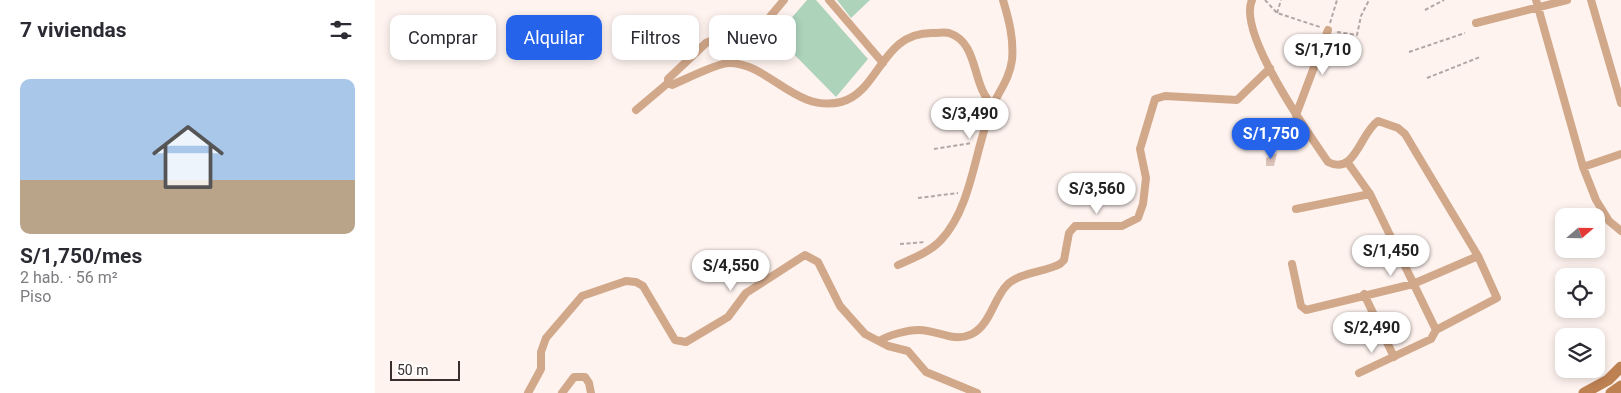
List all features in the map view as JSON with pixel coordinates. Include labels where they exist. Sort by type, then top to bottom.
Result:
[{"type":"main road","points":[[1584,393],[1608,380],[1621,367]]},
{"type":"main road","points":[[1611,393],[1621,386]]},
{"type":"street","points":[[668,84],[668,79],[706,43],[717,38],[748,36],[758,31],[784,0]]},
{"type":"street","points":[[829,0],[883,63]]},
{"type":"street","points":[[899,265],[923,254],[941,240],[959,212],[993,105],[1004,87],[1012,62],[1012,34],[1003,0]]},
{"type":"street","points":[[1252,0],[1250,20],[1270,68],[1295,113],[1328,162],[1341,166],[1348,163],[1370,126],[1378,121],[1398,128],[1405,134],[1478,256],[1497,298],[1436,330],[1431,339],[1359,372]]},
{"type":"street","points":[[1476,23],[1537,4],[1567,0]]},
{"type":"street","points":[[1591,0],[1621,103]]},
{"type":"street","points":[[1537,4],[1583,167],[1595,200],[1609,221],[1621,231]]},
{"type":"street","points":[[1295,113],[1328,30]]},
{"type":"street","points":[[636,110],[668,84],[672,85],[727,63],[739,64],[753,70],[806,100],[825,103],[840,102],[855,96],[904,39],[922,32],[949,33],[963,42],[972,60],[980,89],[985,98],[993,105]]},
{"type":"street","points":[[879,341],[885,337],[919,330],[946,337],[964,337],[977,331],[1006,285],[1019,278],[1060,264],[1063,260],[1069,233],[1075,226],[1122,226],[1138,218],[1143,204],[1146,178],[1140,149],[1155,99],[1165,96],[1237,100],[1270,68]]},
{"type":"street","points":[[1583,167],[1621,154]]},
{"type":"street","points":[[1348,163],[1370,194],[1436,330]]},
{"type":"street","points":[[1296,209],[1370,194]]},
{"type":"street","points":[[528,393],[541,369],[541,352],[546,338],[582,296],[626,281],[636,282],[643,286],[675,340],[686,342],[730,316],[738,301],[746,293],[780,274],[801,256],[809,256],[818,262],[833,294],[844,311],[865,334],[908,351],[925,372],[977,393]]},
{"type":"street","points":[[1292,264],[1303,309],[1306,310],[1364,294],[1413,284],[1478,256]]},
{"type":"street","points":[[1364,294],[1394,357]]},
{"type":"street","points":[[562,393],[574,377],[579,376],[585,377],[589,383],[591,393]]},
{"type":"path","points":[[1265,0],[1277,13],[1328,30],[1357,35],[1361,16],[1369,0]]},
{"type":"path","points":[[1277,13],[1281,0]]},
{"type":"path","points":[[1328,30],[1337,0]]},
{"type":"path","points":[[1425,10],[1444,0]]},
{"type":"path","points":[[1409,52],[1465,33]]},
{"type":"path","points":[[1427,78],[1480,57]]},
{"type":"path","points":[[1279,140],[1295,113]]},
{"type":"path","points":[[934,149],[982,141]]},
{"type":"path","points":[[918,198],[966,193]]},
{"type":"path","points":[[900,244],[941,240]]},
{"type":"green space","points":[[807,0],[816,0],[868,59],[836,97],[796,56],[796,15],[794,15]]},
{"type":"green space","points":[[837,0],[870,0],[851,18]]},
{"type":"building","points":[[1277,153],[1274,166],[1266,166],[1266,158]]}]
